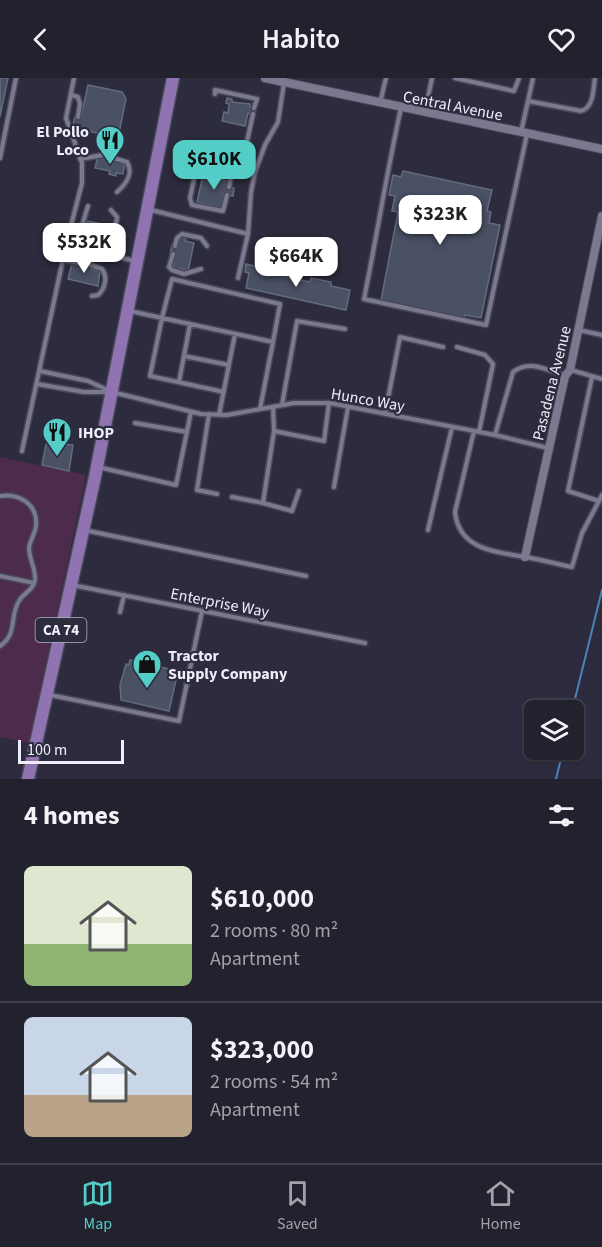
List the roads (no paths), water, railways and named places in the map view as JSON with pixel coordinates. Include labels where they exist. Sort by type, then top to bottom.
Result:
[{"type":"main road","name":"CA 74","points":[[28,779],[96,472],[173,78]]},
{"type":"street","name":"Central Avenue","points":[[265,78],[284,83],[298,82],[401,108],[602,149]]},
{"type":"street","name":"Pasadena Avenue","points":[[525,557],[599,244],[602,216]]},
{"type":"lane","points":[[0,158],[16,78]]},
{"type":"lane","points":[[22,451],[66,245],[82,183],[80,159],[66,118],[74,78]]},
{"type":"lane","points":[[380,103],[386,78]]},
{"type":"lane","points":[[425,113],[432,78]]},
{"type":"lane","points":[[455,78],[514,91],[519,78]]},
{"type":"lane","points":[[401,108],[384,183],[364,299],[486,325],[533,78]]},
{"type":"lane","points":[[528,100],[581,111],[591,105],[595,78]]},
{"type":"lane","points":[[238,278],[248,234],[255,172],[278,122],[284,83]]},
{"type":"lane","points":[[214,94],[215,90],[257,99],[246,146]]},
{"type":"lane","points":[[72,95],[78,97],[80,104],[78,117]]},
{"type":"lane","points":[[73,139],[76,126]]},
{"type":"lane","points":[[80,159],[103,155],[127,162],[130,169],[128,182],[117,192]]},
{"type":"lane","points":[[198,160],[190,198],[192,205],[223,211],[228,195]]},
{"type":"lane","points":[[229,187],[233,167]]},
{"type":"lane","points":[[88,206],[80,232],[82,237],[92,240]]},
{"type":"lane","points":[[147,209],[248,234]]},
{"type":"lane","points":[[99,241],[108,242],[114,238],[117,218],[111,210]]},
{"type":"lane","points":[[175,246],[177,238],[182,234],[201,238],[207,246]]},
{"type":"lane","points":[[66,245],[138,262]]},
{"type":"lane","points":[[173,254],[169,267],[172,270],[184,274],[201,269]]},
{"type":"lane","points":[[63,260],[84,264]]},
{"type":"lane","points":[[92,265],[102,269],[105,275],[103,290],[98,295],[92,296]]},
{"type":"lane","points":[[224,392],[150,376],[172,279],[280,304],[260,410]]},
{"type":"lane","points":[[129,310],[273,342]]},
{"type":"lane","points":[[282,405],[297,321],[345,329]]},
{"type":"lane","points":[[179,382],[190,324]]},
{"type":"lane","points":[[579,330],[602,335]]},
{"type":"lane","points":[[219,415],[235,334]]},
{"type":"lane","points":[[385,414],[400,337],[443,347]]},
{"type":"lane","points":[[457,347],[485,355],[493,364],[455,512],[456,523],[470,542],[502,555],[525,557],[572,567],[582,533],[602,495]]},
{"type":"lane","points":[[184,356],[229,365]]},
{"type":"lane","points":[[495,435],[513,372],[519,367],[542,367],[602,379]]},
{"type":"lane","name":"Hunco Way","points":[[40,371],[88,381],[112,392],[191,412],[219,415],[282,405],[330,403],[495,435],[549,448]]},
{"type":"lane","points":[[592,377],[568,491],[599,501]]},
{"type":"lane","name":"Hunco Way","points":[[37,384],[84,392],[112,392]]},
{"type":"lane","points":[[274,431],[324,441],[330,403]]},
{"type":"lane","points":[[262,503],[274,431],[273,407]]},
{"type":"lane","points":[[334,487],[348,407]]},
{"type":"lane","points":[[96,472],[176,485],[191,412]]},
{"type":"lane","points":[[209,414],[197,490],[217,494]]},
{"type":"lane","points":[[135,423],[187,432]]},
{"type":"lane","points":[[428,530],[452,427]]},
{"type":"lane","points":[[232,497],[292,511],[299,491]]},
{"type":"lane","points":[[0,496],[18,496],[33,511],[36,522],[29,550],[35,576],[33,588],[19,601],[10,638],[0,646]]},
{"type":"lane","points":[[84,530],[306,576]]},
{"type":"lane","points":[[0,576],[34,583]]},
{"type":"lane","name":"Enterprise Way","points":[[71,585],[365,643]]},
{"type":"lane","points":[[120,612],[124,595]]},
{"type":"lane","points":[[47,694],[179,721],[202,611]]},
{"type":"waterway","points":[[575,700],[602,590]]},
{"type":"waterway","points":[[556,779],[561,760]]},
{"type":"place","name":"El Pollo Loco","points":[[110,166]]},
{"type":"place","name":"IHOP","points":[[57,458]]},
{"type":"place","name":"Tractor Supply Company","points":[[147,690]]}]
